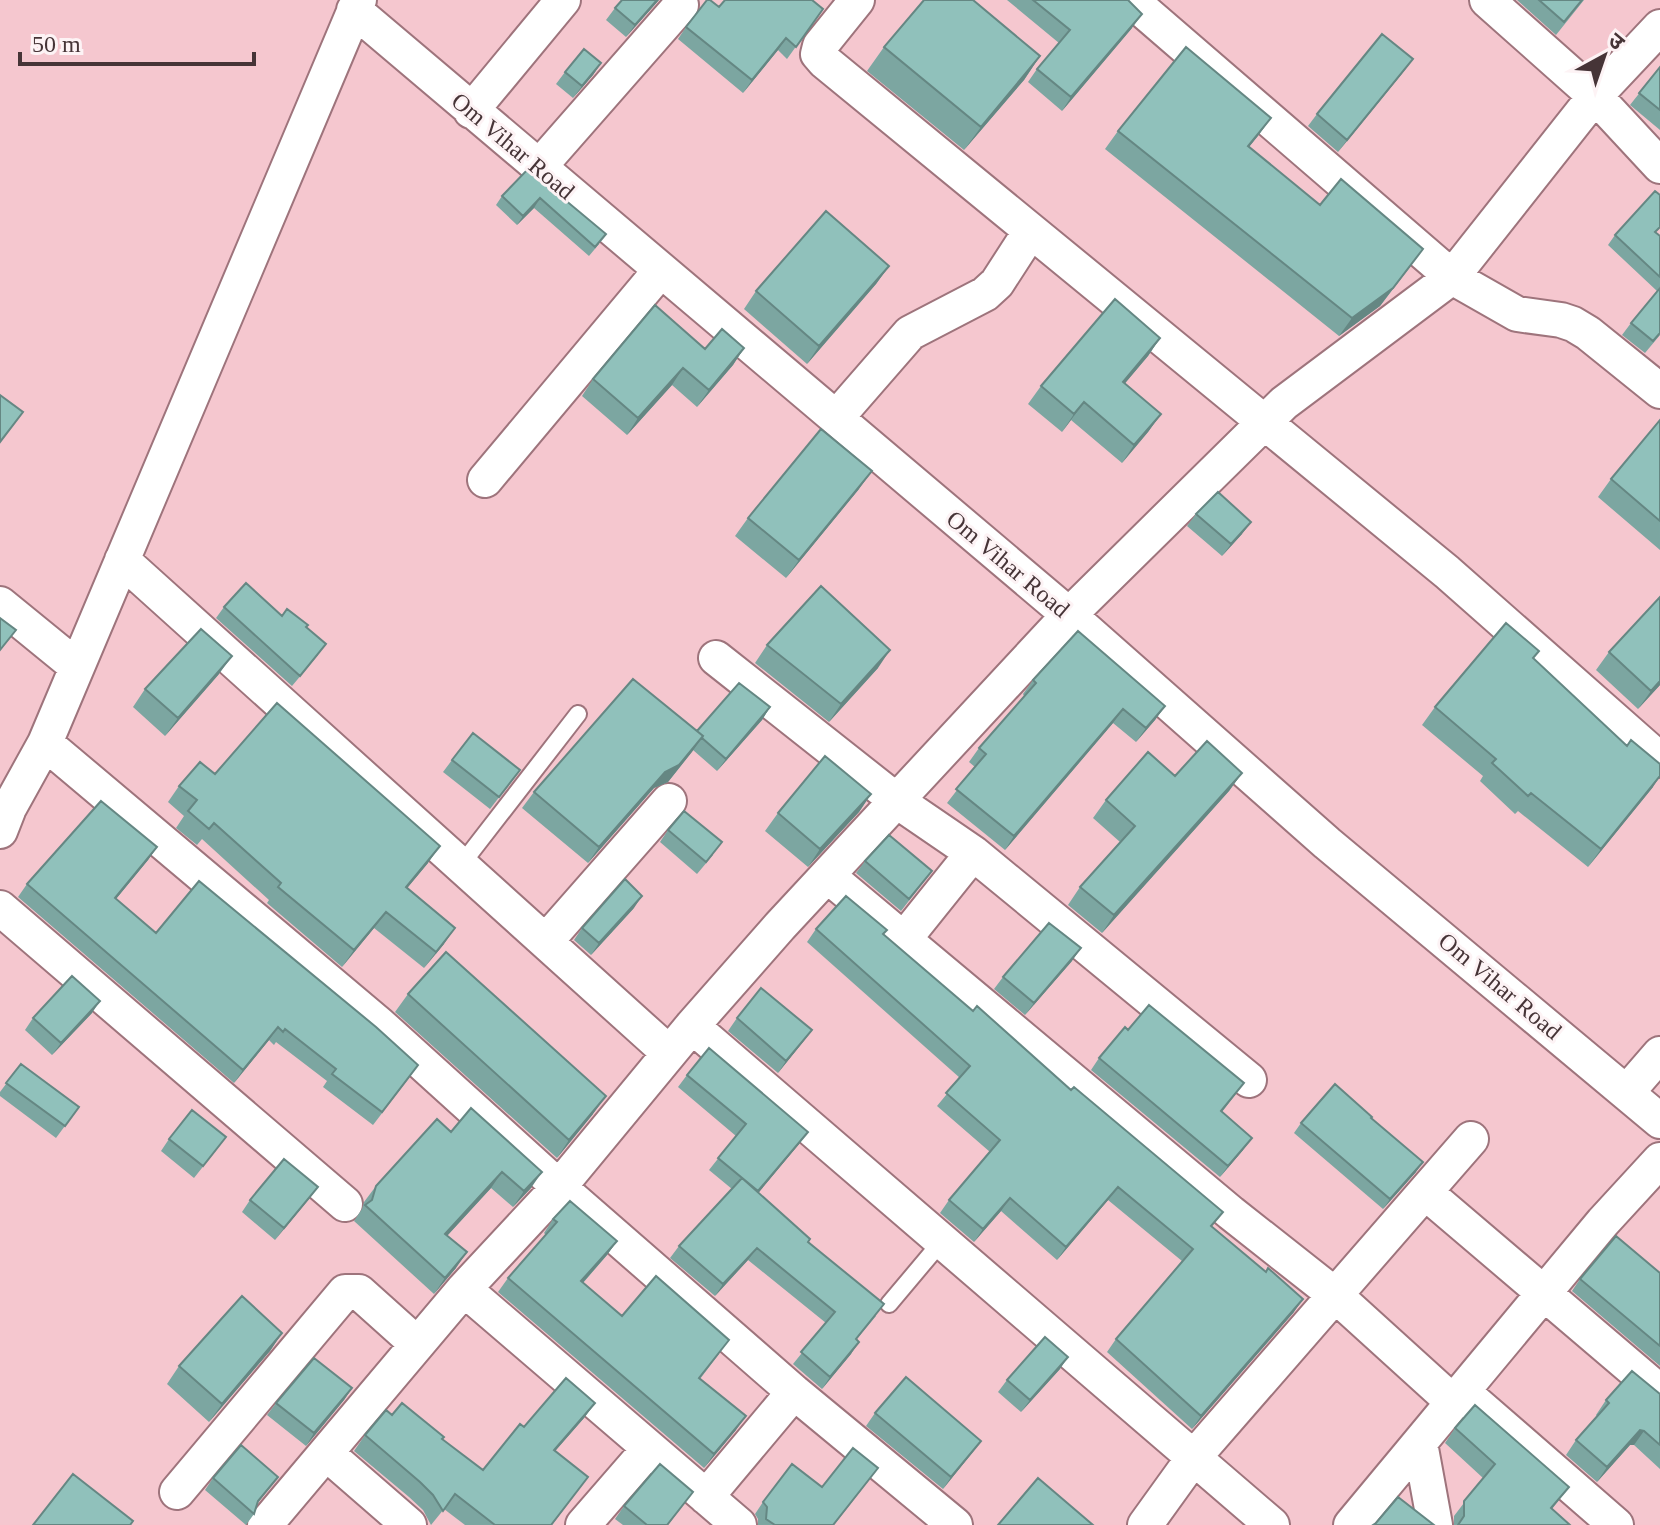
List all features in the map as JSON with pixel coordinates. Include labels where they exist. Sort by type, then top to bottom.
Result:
[{"type":"street","points":[[471,111],[563,0]]},
{"type":"street","points":[[857,0],[825,39],[818,54],[1030,232],[1447,572],[1660,760]]},
{"type":"street","points":[[1131,0],[1452,277],[1517,314],[1573,324],[1660,391]]},
{"type":"street","points":[[1487,0],[1595,96],[1660,166]]},
{"type":"street","points":[[3,813],[45,743],[356,5]]},
{"type":"street","name":"Om Vihar Road","points":[[356,5],[471,111],[1069,615],[1327,843],[1660,1121]]},
{"type":"street","points":[[538,168],[681,5]]},
{"type":"street","points":[[265,1525],[464,1289],[559,1187],[692,1026],[1069,615],[1263,421],[1310,382],[1452,277],[1595,96],[1660,27]]},
{"type":"street","points":[[836,418],[910,333],[985,294],[997,283],[1030,232]]},
{"type":"street","points":[[485,480],[660,271]]},
{"type":"street","points":[[122,560],[669,1053]]},
{"type":"street","points":[[0,604],[76,666]]},
{"type":"street","points":[[716,658],[897,801],[973,853],[1249,1080]]},
{"type":"street","points":[[45,743],[380,1025],[559,1187],[794,1392],[955,1525]]},
{"type":"street","points":[[546,941],[669,801]]},
{"type":"street","points":[[904,939],[973,853]]},
{"type":"street","points":[[828,876],[1231,1213],[1616,1525]]},
{"type":"street","points":[[0,908],[345,1204]]},
{"type":"street","points":[[692,1026],[1272,1525]]},
{"type":"street","points":[[1627,1092],[1660,1054]]},
{"type":"street","points":[[1145,1525],[1194,1457],[1471,1139]]},
{"type":"street","points":[[1351,1525],[1603,1222],[1660,1160]]},
{"type":"street","points":[[1425,1192],[1660,1392]]},
{"type":"street","points":[[464,1289],[739,1525]]},
{"type":"street","points":[[177,1492],[345,1292],[359,1292],[417,1344]]},
{"type":"street","points":[[706,1497],[794,1392]]},
{"type":"street","points":[[1420,1443],[1435,1525]]},
{"type":"street","points":[[583,1525],[649,1449]]},
{"type":"street","points":[[326,1453],[409,1525]]},
{"type":"lane","points":[[461,865],[578,714]]},
{"type":"lane","points":[[889,1304],[942,1241]]},
{"type":"building","points":[[622,0],[657,0],[635,25],[615,8]]},
{"type":"building","points":[[707,0],[719,7],[725,0],[812,0],[823,9],[796,47],[786,38],[752,80],[686,27]]},
{"type":"building","points":[[924,0],[973,0],[1040,56],[981,127],[884,47]]},
{"type":"building","points":[[1033,0],[1128,0],[1142,14],[1071,97],[1037,69],[1070,30]]},
{"type":"building","points":[[1539,0],[1582,0],[1564,22]]},
{"type":"building","points":[[1382,34],[1413,59],[1347,140],[1317,114]]},
{"type":"building","points":[[1186,47],[1271,118],[1248,146],[1320,205],[1341,179],[1423,249],[1393,288],[1352,318],[1118,131]]},
{"type":"building","points":[[584,49],[601,63],[582,86],[565,72]]},
{"type":"building","points":[[1660,67],[1660,110],[1639,93]]},
{"type":"building","points":[[528,169],[606,234],[595,247],[540,198],[523,216],[502,196]]},
{"type":"building","points":[[1655,191],[1660,195],[1660,227],[1655,232],[1660,236],[1660,277],[1615,235]]},
{"type":"building","points":[[826,211],[889,266],[819,346],[756,291]]},
{"type":"building","points":[[1660,288],[1660,333],[1653,341],[1631,323]]},
{"type":"building","points":[[1115,299],[1160,338],[1123,382],[1161,414],[1134,445],[1084,402],[1074,414],[1041,386]]},
{"type":"building","points":[[655,305],[705,349],[722,329],[744,348],[709,390],[683,368],[638,418],[593,379]]},
{"type":"building","points":[[0,395],[23,412],[0,442]]},
{"type":"building","points":[[1660,420],[1660,521],[1611,479]]},
{"type":"building","points":[[821,429],[872,471],[799,560],[748,518]]},
{"type":"building","points":[[1218,492],[1251,522],[1231,544],[1196,514]]},
{"type":"building","points":[[246,583],[282,616],[287,609],[326,644],[300,676],[224,607]]},
{"type":"building","points":[[821,586],[890,650],[841,704],[767,645]]},
{"type":"building","points":[[1660,597],[1660,681],[1651,691],[1609,652]]},
{"type":"building","points":[[0,618],[16,630],[0,650]]},
{"type":"building","points":[[1506,623],[1539,651],[1533,658],[1627,746],[1631,740],[1660,764],[1660,776],[1601,849],[1531,793],[1528,796],[1492,763],[1496,759],[1435,707]]},
{"type":"building","points":[[201,629],[232,656],[178,718],[145,689]]},
{"type":"building","points":[[1078,631],[1165,706],[1146,728],[1123,709],[1014,836],[956,789],[986,754],[979,748],[1036,683],[1033,680]]},
{"type":"building","points":[[633,679],[703,736],[679,765],[665,772],[599,847],[534,792]]},
{"type":"building","points":[[739,683],[770,707],[726,759],[697,731]]},
{"type":"building","points":[[277,703],[440,846],[406,887],[455,928],[436,952],[386,912],[354,950],[278,887],[281,883],[214,823],[209,829],[188,811],[197,800],[179,786],[200,762],[215,774]]},
{"type":"building","points":[[473,733],[520,770],[499,797],[452,760]]},
{"type":"building","points":[[1207,741],[1242,773],[1114,915],[1080,887],[1135,826],[1106,800],[1148,752],[1175,776]]},
{"type":"building","points":[[825,756],[871,794],[820,849],[778,813]]},
{"type":"building","points":[[101,801],[157,847],[115,898],[156,933],[199,881],[418,1065],[382,1112],[332,1074],[336,1069],[285,1029],[283,1032],[278,1027],[243,1070],[27,884]]},
{"type":"building","points":[[684,811],[722,842],[706,862],[668,830]]},
{"type":"building","points":[[889,835],[932,871],[909,899],[865,861]]},
{"type":"building","points":[[625,879],[642,896],[599,943],[582,928]]},
{"type":"building","points":[[846,896],[887,930],[883,934],[973,1011],[977,1006],[1071,1090],[1074,1087],[1223,1212],[1211,1226],[1266,1272],[1268,1268],[1303,1299],[1201,1416],[1116,1339],[1193,1249],[1118,1187],[1066,1247],[1010,1198],[983,1229],[949,1200],[1000,1140],[946,1093],[970,1066],[816,929]]},
{"type":"building","points":[[1049,923],[1081,948],[1034,1003],[1003,977]]},
{"type":"building","points":[[446,952],[606,1096],[569,1140],[408,994]]},
{"type":"building","points":[[72,976],[100,1001],[61,1043],[33,1018]]},
{"type":"building","points":[[761,988],[812,1030],[786,1061],[737,1018]]},
{"type":"building","points":[[1149,1005],[1244,1083],[1221,1111],[1252,1138],[1228,1166],[1099,1058]]},
{"type":"building","points":[[709,1048],[808,1132],[758,1191],[718,1158],[746,1124],[687,1075]]},
{"type":"building","points":[[21,1064],[79,1107],[65,1126],[6,1083]]},
{"type":"building","points":[[1335,1084],[1423,1162],[1390,1199],[1301,1123]]},
{"type":"building","points":[[471,1108],[542,1172],[524,1191],[502,1172],[445,1234],[467,1252],[445,1278],[365,1205],[372,1200],[376,1186],[437,1119],[451,1132]]},
{"type":"building","points":[[192,1110],[226,1137],[203,1166],[169,1139]]},
{"type":"building","points":[[284,1159],[318,1187],[284,1228],[250,1200]]},
{"type":"building","points":[[742,1178],[810,1239],[808,1242],[884,1304],[856,1339],[859,1342],[830,1377],[801,1352],[835,1312],[757,1248],[723,1284],[679,1246]]},
{"type":"building","points":[[570,1201],[617,1241],[581,1281],[622,1316],[656,1276],[729,1340],[699,1378],[746,1416],[714,1454],[508,1278],[557,1222],[553,1219]]},
{"type":"building","points":[[1616,1236],[1660,1273],[1660,1346],[1580,1279]]},
{"type":"building","points":[[242,1296],[282,1333],[222,1404],[179,1366]]},
{"type":"building","points":[[1045,1337],[1068,1357],[1030,1400],[1007,1380]]},
{"type":"building","points":[[314,1358],[352,1388],[314,1433],[276,1403]]},
{"type":"building","points":[[1632,1371],[1660,1394],[1660,1445],[1640,1430],[1607,1467],[1576,1440]]},
{"type":"building","points":[[906,1377],[981,1441],[951,1477],[875,1413]]},
{"type":"building","points":[[566,1378],[595,1403],[554,1450],[588,1477],[551,1525],[495,1525],[455,1494],[443,1511],[420,1482],[365,1435],[386,1410],[392,1415],[402,1403],[483,1470],[520,1424],[524,1427]]},
{"type":"building","points":[[1475,1405],[1569,1487],[1551,1508],[1570,1525],[1458,1525],[1464,1516],[1464,1501],[1495,1464],[1455,1428]]},
{"type":"building","points":[[241,1445],[278,1477],[258,1501],[254,1514],[213,1478]]},
{"type":"building","points":[[853,1448],[878,1468],[833,1525],[775,1525],[766,1519],[767,1507],[763,1502],[792,1464],[822,1487]]},
{"type":"building","points":[[660,1464],[693,1492],[667,1525],[647,1525],[624,1506]]},
{"type":"building","points":[[73,1474],[133,1521],[130,1525],[33,1525]]},
{"type":"building","points":[[1038,1478],[1093,1525],[998,1525]]},
{"type":"building","points":[[1398,1497],[1434,1525],[1373,1525]]}]
